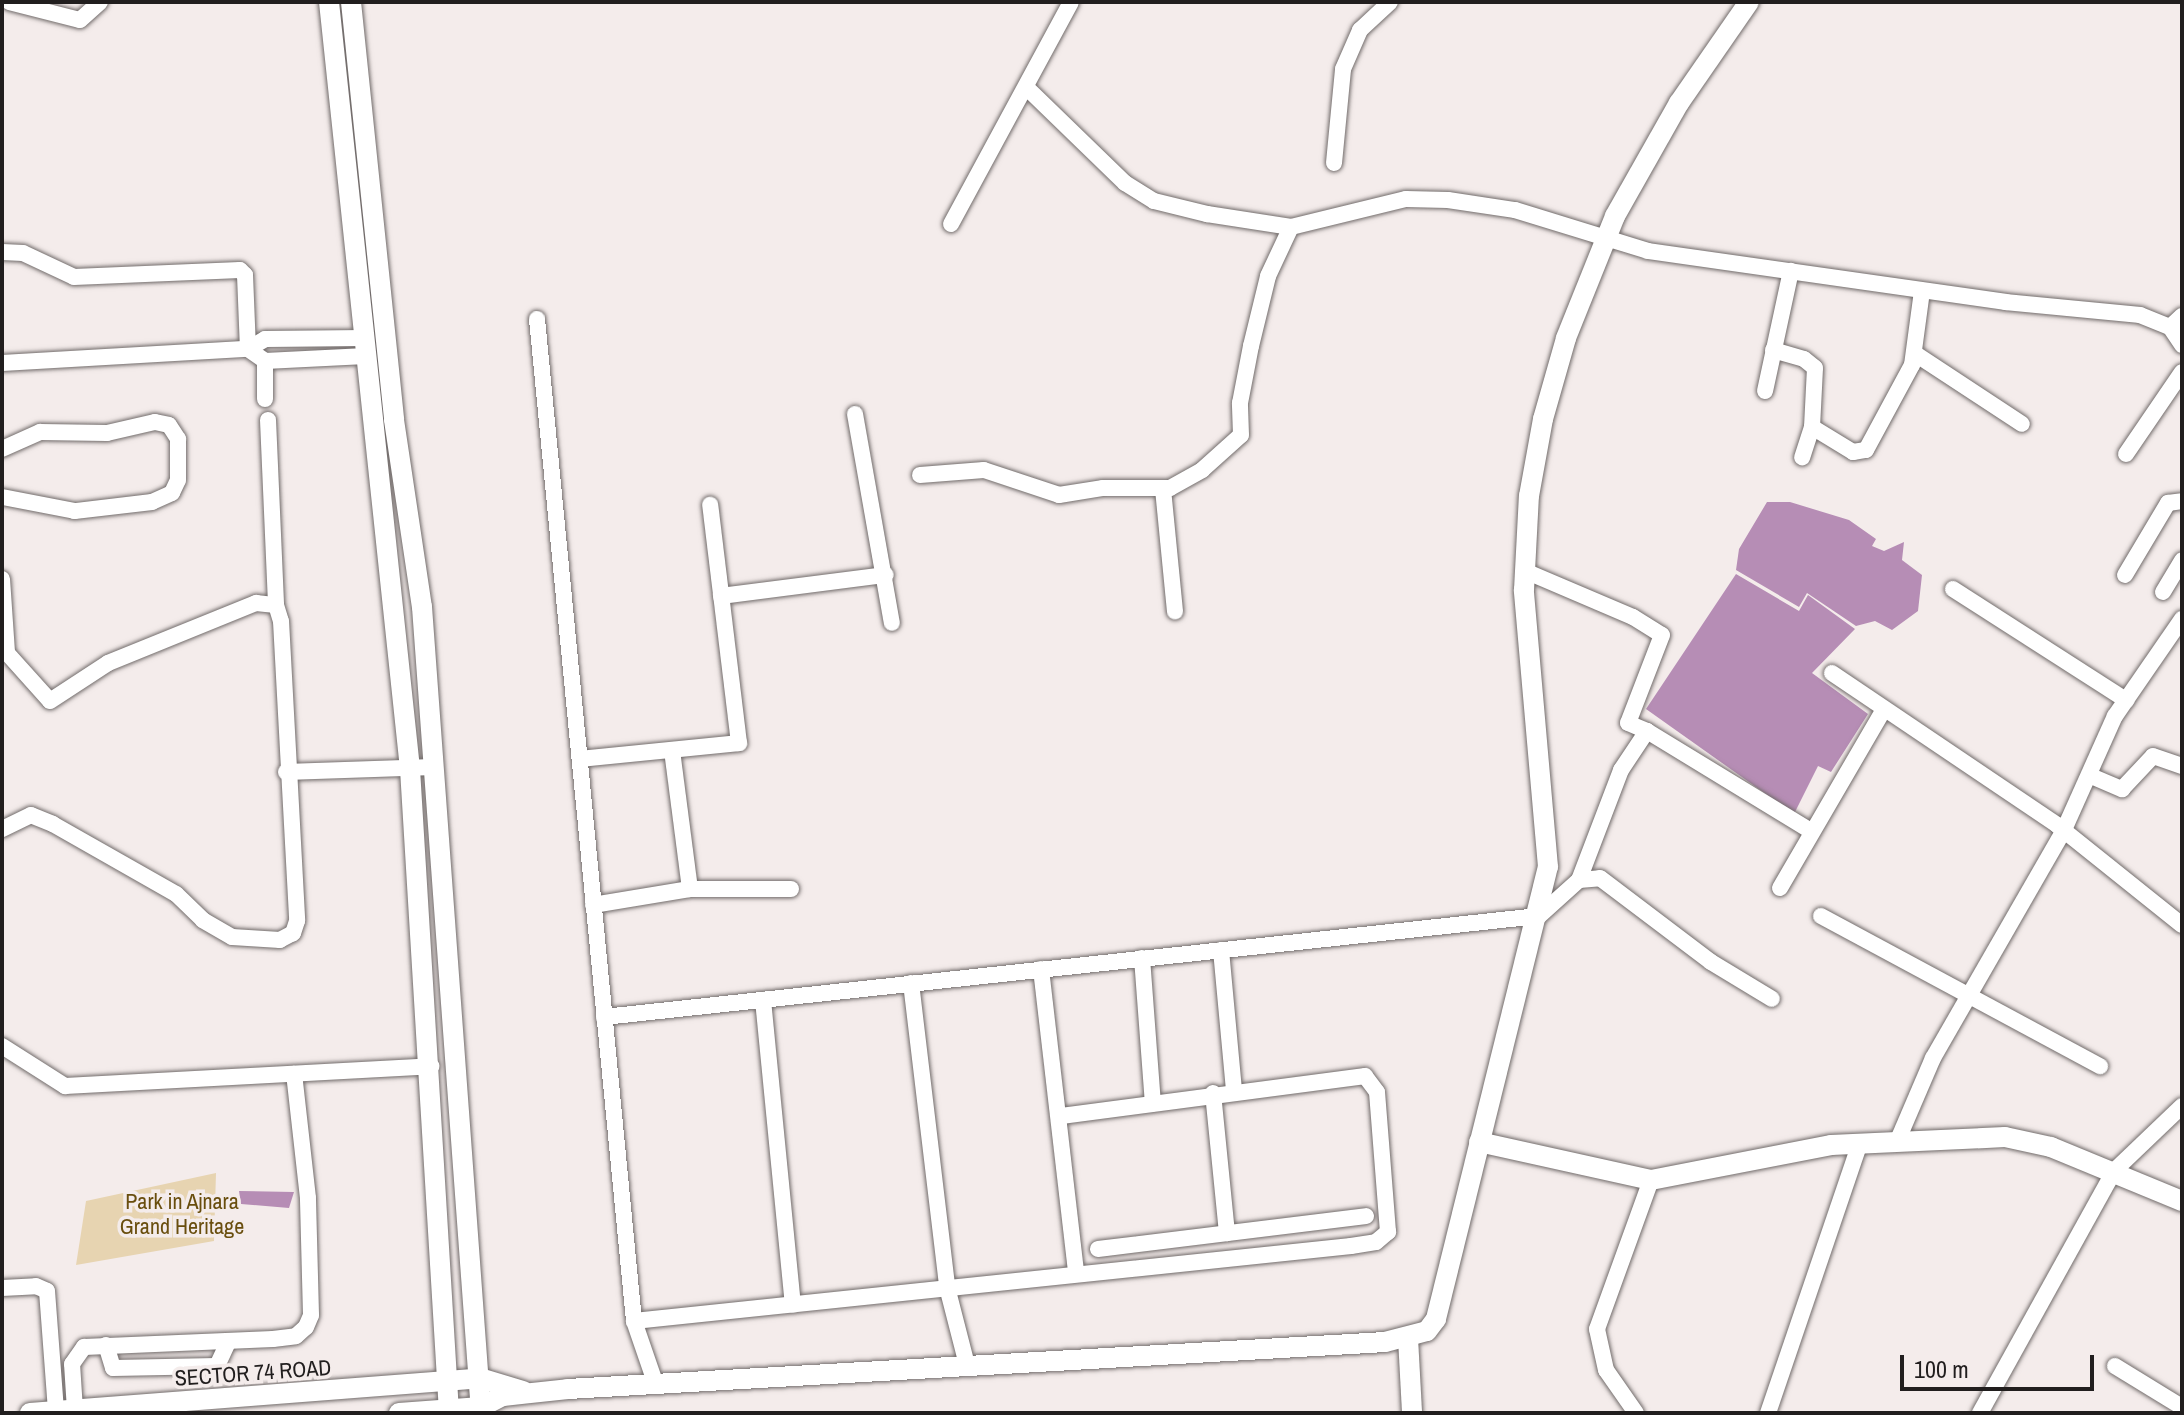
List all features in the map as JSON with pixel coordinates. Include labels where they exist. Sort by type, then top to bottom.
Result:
[{"type":"street","points":[[9,2],[80,20],[100,2]]},
{"type":"street","points":[[329,2],[410,769],[431,1066],[449,1410]]},
{"type":"street","points":[[351,2],[394,420],[422,607],[481,1410]]},
{"type":"street","points":[[951,224],[1028,89],[1071,2]]},
{"type":"street","points":[[1334,163],[1343,69],[1360,30],[1390,2]]},
{"type":"street","points":[[399,1413],[481,1410],[527,1392],[1408,1338],[1427,1331],[1436,1319],[1539,916],[1548,844],[1528,675],[1525,571],[1540,432],[1566,338],[1603,240],[1679,103],[1749,2]]},
{"type":"street","points":[[1028,89],[1075,139],[1154,201],[1291,227],[1406,199],[1448,200],[1515,210],[1573,226],[1603,240],[1922,291],[2140,315],[2176,322],[2182,345]]},
{"type":"street","points":[[920,475],[984,470],[1059,495],[1103,488],[1163,489],[1202,470],[1241,435],[1240,403],[1251,346],[1268,276],[1291,227]]},
{"type":"street","points":[[2,252],[23,253],[74,277],[240,270],[245,275],[248,349]]},
{"type":"street","points":[[1765,391],[1791,271]]},
{"type":"street","points":[[1812,427],[1853,452],[1866,450],[1908,376],[1922,291]]},
{"type":"street","points":[[537,319],[634,1321],[656,1385]]},
{"type":"street","points":[[2,363],[248,349],[265,339],[366,347]]},
{"type":"street","points":[[248,349],[265,361],[366,347]]},
{"type":"street","points":[[1773,350],[1815,368],[1812,427],[1802,457]]},
{"type":"street","points":[[1914,353],[2022,424]]},
{"type":"street","points":[[265,361],[265,399]]},
{"type":"street","points":[[2126,454],[2182,372]]},
{"type":"street","points":[[855,414],[886,575],[892,623]]},
{"type":"street","points":[[2,829],[31,815],[176,894],[203,920],[232,937],[280,940],[293,933],[297,921],[286,772],[281,621],[276,605],[268,420]]},
{"type":"street","points":[[2,449],[40,432],[107,433],[155,422],[169,425],[178,439],[178,480],[172,493],[152,502],[75,511],[2,497]]},
{"type":"street","points":[[1163,489],[1175,611]]},
{"type":"street","points":[[2125,575],[2168,503],[2182,501]]},
{"type":"street","points":[[580,759],[739,743],[710,505]]},
{"type":"street","points":[[2163,592],[2182,560]]},
{"type":"street","points":[[1525,571],[1662,635],[1628,723],[1647,731],[1811,831]]},
{"type":"street","points":[[721,596],[886,575]]},
{"type":"street","points":[[2,579],[7,653],[50,701],[108,663],[256,603],[276,605]]},
{"type":"street","points":[[1953,589],[2126,700]]},
{"type":"street","points":[[1897,1142],[1968,993],[2063,832],[2126,700],[2182,619]]},
{"type":"street","points":[[1832,673],[2063,832],[2182,925]]},
{"type":"street","points":[[1780,888],[1884,709]]},
{"type":"street","points":[[604,1017],[1539,916],[1579,880],[1621,770],[1647,731]]},
{"type":"street","points":[[672,750],[690,889]]},
{"type":"street","points":[[2091,776],[2122,789],[2153,756],[2182,766]]},
{"type":"street","points":[[286,772],[433,767]]},
{"type":"street","points":[[1579,880],[1600,878],[1711,962],[1772,999]]},
{"type":"street","points":[[593,905],[690,889],[791,889]]},
{"type":"street","points":[[1821,916],[2100,1066]]},
{"type":"street","points":[[1221,950],[1234,1089]]},
{"type":"street","points":[[1142,958],[1153,1104]]},
{"type":"street","points":[[1041,969],[1076,1273]]},
{"type":"street","points":[[911,983],[947,1287],[967,1365]]},
{"type":"street","points":[[763,1000],[793,1305]]},
{"type":"street","points":[[2,1046],[65,1086],[431,1066]]},
{"type":"street","points":[[65,1411],[72,1364],[84,1347],[228,1342],[296,1336],[311,1315],[308,1198],[294,1074]]},
{"type":"street","points":[[634,1321],[1376,1242],[1388,1232],[1373,1082],[1355,1075],[1234,1089],[1153,1104],[1060,1116]]},
{"type":"street","points":[[1213,1093],[1234,1258]]},
{"type":"street","points":[[1980,1413],[2114,1171],[2182,1106]]},
{"type":"street","points":[[1479,1142],[1544,1161],[1651,1180],[1759,1155],[1897,1142],[2005,1137],[2114,1171],[2182,1201]]},
{"type":"street","points":[[1768,1413],[1859,1145]]},
{"type":"street","points":[[1636,1413],[1606,1370],[1597,1329],[1651,1180]]},
{"type":"street","points":[[1098,1249],[1366,1216]]},
{"type":"street","points":[[2,1288],[36,1286],[47,1291],[53,1365],[65,1411]]},
{"type":"street","points":[[1408,1338],[1412,1413]]},
{"type":"street","points":[[106,1345],[113,1368],[217,1366],[228,1342]]},
{"type":"street","points":[[53,1365],[72,1364]]},
{"type":"street","points":[[2115,1366],[2182,1407]]},
{"type":"street","points":[[480,1378],[527,1392]]},
{"type":"street","name":"SECTOR 74 ROAD","points":[[30,1413],[448,1383],[480,1378]]},
{"type":"green space","name":"Park in Ajnara Grand Heritage","points":[[216,1173],[214,1241],[76,1265],[86,1201]]},
{"type":"shaded area","points":[[1767,502],[1790,502],[1849,520],[1876,539],[1872,546],[1884,551],[1904,542],[1902,560],[1922,575],[1918,611],[1892,630],[1875,621],[1856,626],[1807,593],[1799,607],[1736,570],[1739,549]]},
{"type":"shaded area","points":[[1736,574],[1799,611],[1808,595],[1855,629],[1812,673],[1868,714],[1831,772],[1818,766],[1794,814],[1646,709]]},
{"type":"shaded area","points":[[239,1191],[294,1192],[289,1208],[241,1204]]}]
